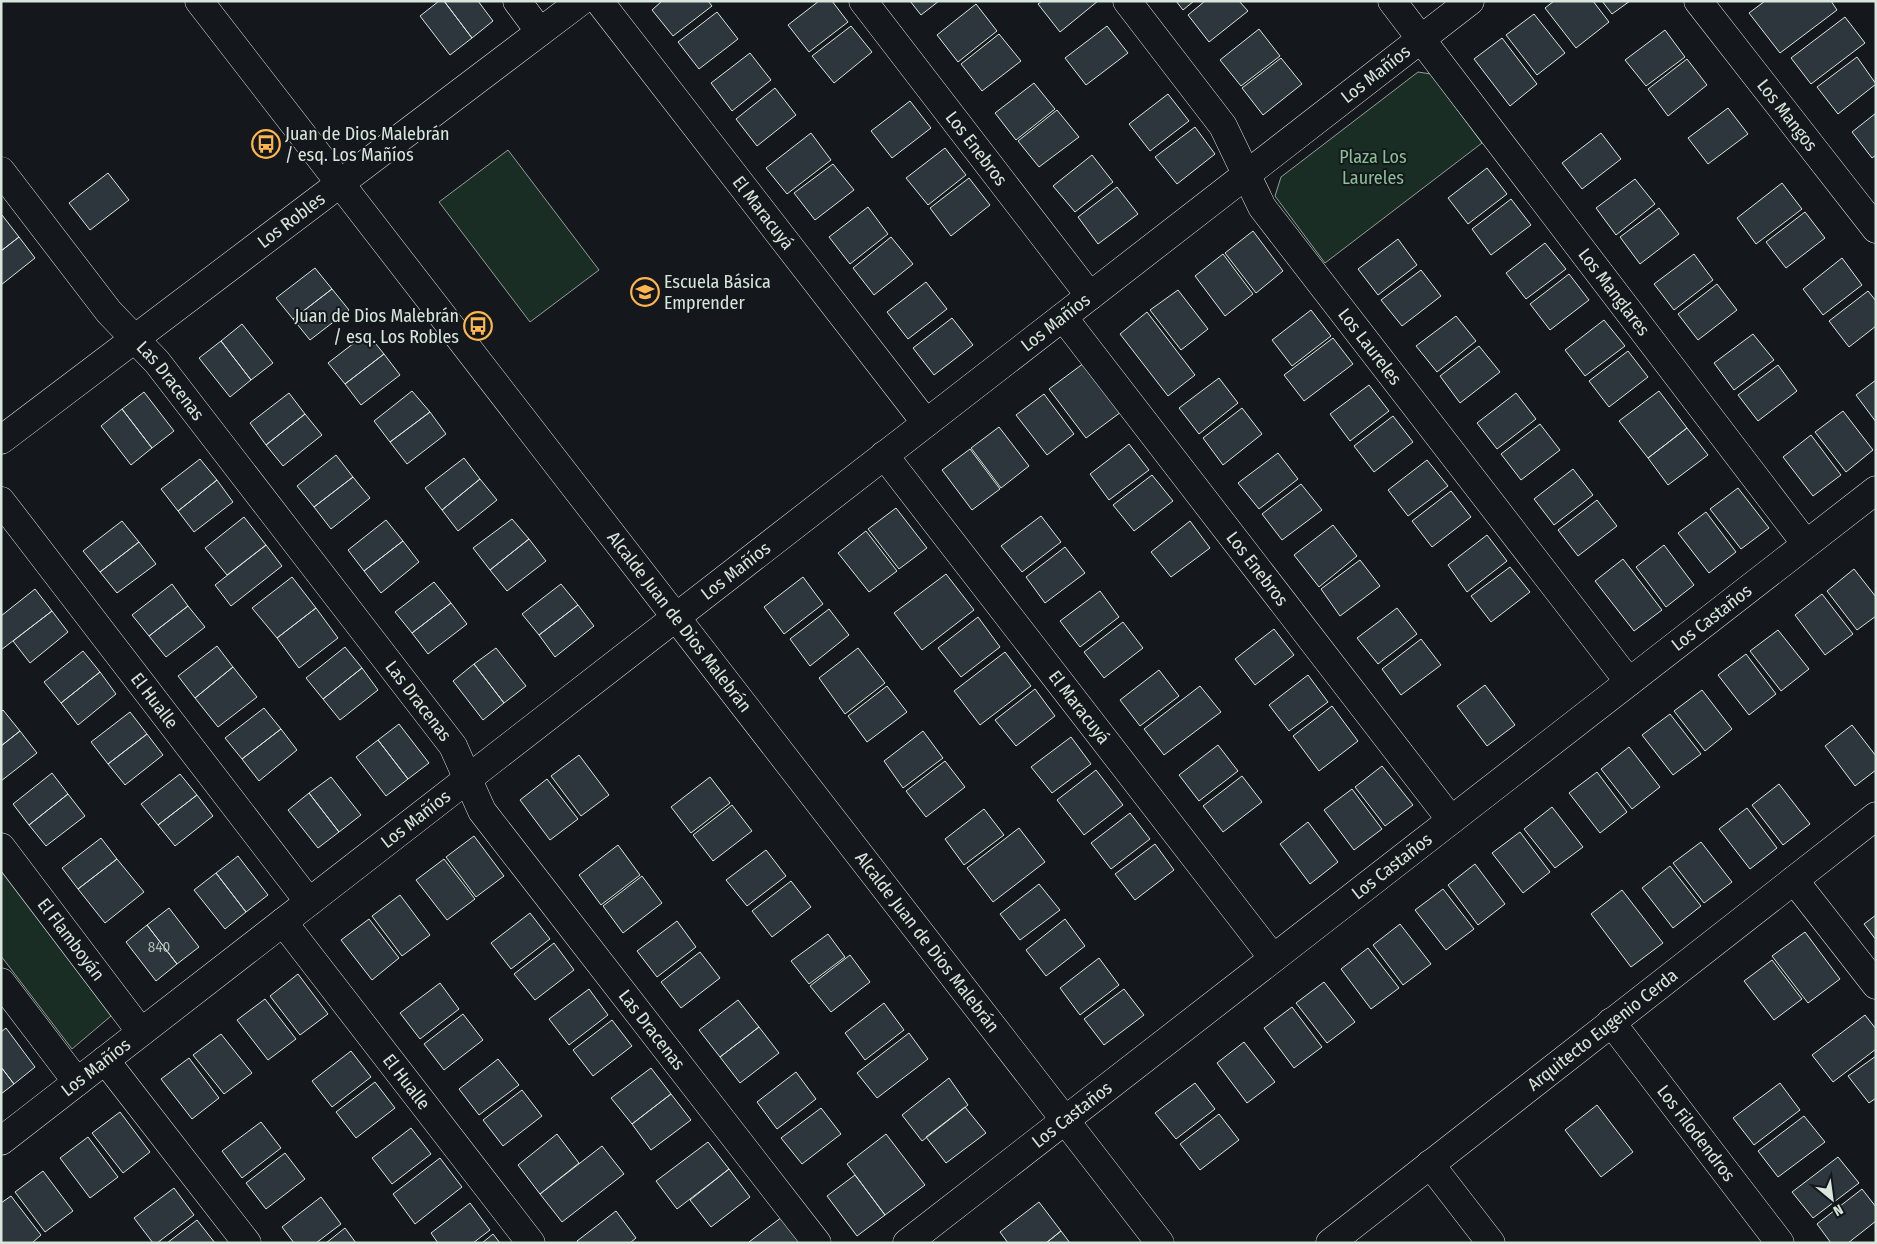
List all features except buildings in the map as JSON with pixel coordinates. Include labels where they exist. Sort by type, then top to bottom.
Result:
[{"type":"street","name":"Alcalde Juan de Dios Malebrán","points":[[199,1],[1160,1243]]},
{"type":"street","points":[[517,1],[540,32]]},
{"type":"street","name":"Los Robles","points":[[1,440],[581,1]]},
{"type":"street","name":"El Maracuyá","points":[[599,1],[926,423]]},
{"type":"street","name":"Los Enebros","points":[[863,1],[1090,296]]},
{"type":"street","name":"Los Laureles","points":[[1127,1],[1223,126],[1262,207],[1629,682]]},
{"type":"street","name":"Los Manglares","points":[[1392,1],[1806,544]]},
{"type":"street","name":"Los Mañíos","points":[[1,1141],[1470,1]]},
{"type":"street","name":"Los Mangos","points":[[1698,1],[1876,229]]},
{"type":"street","name":"Las Dracenas","points":[[1,171],[109,312],[157,362],[453,746],[482,811],[817,1243]]},
{"type":"street","name":"Los Enebros","points":[[1063,317],[1451,820]]},
{"type":"street","name":"El Maracuyá","points":[[884,455],[1273,958]]},
{"type":"street","name":"Los Castaños","points":[[907,1243],[1876,490]]},
{"type":"street","name":"El Hualle","points":[[1,501],[308,902]]},
{"type":"street","name":"Arquitecto Eugenio Cerda","points":[[1330,1243],[1876,816]]},
{"type":"street","name":"El Flamboyán","points":[[1,846],[141,1032]]},
{"type":"street","points":[[1794,880],[1876,985]]},
{"type":"street","name":"El Hualle","points":[[283,922],[531,1243]]},
{"type":"street","points":[[1,982],[78,1082]]},
{"type":"street","name":"Los Filodendros","points":[[1611,1022],[1780,1243]]},
{"type":"street","points":[[105,1060],[247,1243]]},
{"type":"street","points":[[1430,1164],[1491,1243]]},
{"type":"green space","name":"Plaza Los Laureles","points":[[1418,72],[1431,74],[1482,143],[1325,263],[1275,196],[1281,177]]},
{"type":"green space","points":[[508,150],[599,270],[530,322],[439,202]]},
{"type":"green space","points":[[1,871],[111,1016],[72,1049],[1,956]]},
{"type":"place","name":"Juan de Dios Malebrán / esq. Los Mañíos","points":[[266,144]]},
{"type":"place","name":"Escuela Básica Emprender","points":[[645,292]]},
{"type":"place","name":"Juan de Dios Malebrán / esq. Los Robles","points":[[478,326]]}]
